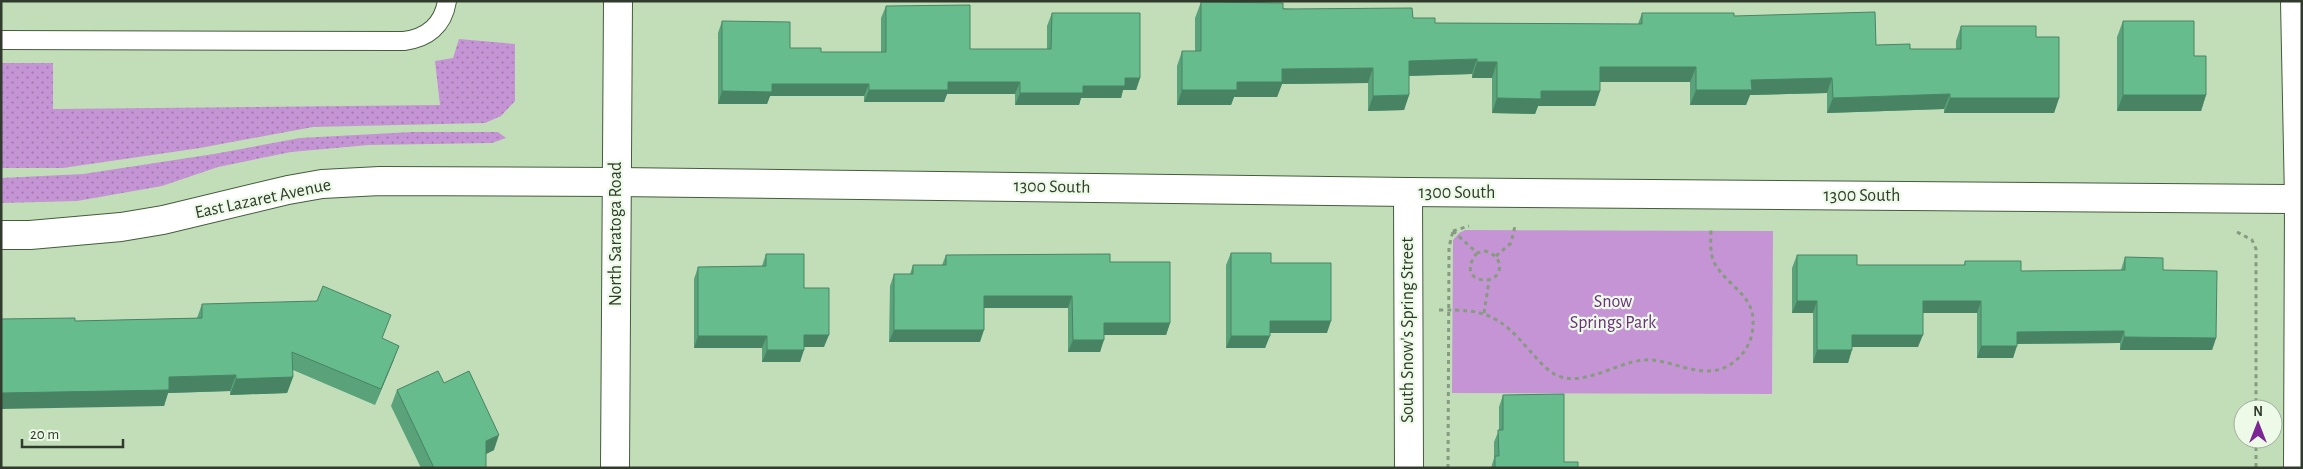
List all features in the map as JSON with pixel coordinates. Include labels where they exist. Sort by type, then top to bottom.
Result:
[{"type":"street","name":"North Saratoga Road","points":[[615,468],[618,1]]},
{"type":"street","points":[[2295,1],[2300,199],[2298,468]]},
{"type":"street","name":"East Lazaret Avenue","points":[[1,235],[78,231],[138,224],[322,184],[380,181],[616,182]]},
{"type":"street","name":"1300 South","points":[[616,182],[1408,192],[2300,199]]},
{"type":"street","name":"South Snow's Spring Street","points":[[1408,192],[1409,468]]},
{"type":"lane","points":[[1,40],[404,41],[418,39],[431,32],[439,24],[447,1]]},
{"type":"path","points":[[1453,231],[1465,226],[1474,226]]},
{"type":"path","points":[[1507,226],[1525,226]]},
{"type":"path","points":[[1496,256],[1511,243],[1515,226]]},
{"type":"path","points":[[1701,227],[1721,227]]},
{"type":"path","points":[[1408,310],[1449,310],[1484,313],[1502,322],[1540,362],[1556,375],[1562,377],[1571,378],[1593,374],[1645,360],[1709,370],[1726,367],[1742,354],[1750,344],[1753,319],[1751,308],[1746,298],[1715,264],[1712,255],[1711,227]]},
{"type":"path","points":[[2234,230],[2252,240],[2256,249],[2256,399]]},
{"type":"path","points":[[1453,231],[1477,254]]},
{"type":"path","points":[[1448,468],[1449,247],[1453,231]]},
{"type":"path","points":[[1485,251],[1496,256],[1499,271],[1489,281],[1479,280],[1473,276],[1470,268],[1472,260],[1477,254],[1485,251]]},
{"type":"path","points":[[1484,313],[1489,281]]},
{"type":"path","points":[[2256,449],[2256,468]]},
{"type":"green space","points":[[459,39],[515,44],[515,101],[501,116],[485,123],[313,127],[200,148],[63,168],[1,168],[1,63],[53,63],[53,109],[440,105],[435,61],[453,58]]},
{"type":"green space","points":[[412,132],[498,132],[506,138],[492,143],[369,145],[291,152],[218,167],[162,186],[77,201],[1,203],[1,178],[83,174],[214,154],[300,138]]},
{"type":"green space","name":"Snow Springs Park","points":[[1465,230],[1773,231],[1772,394],[1452,393],[1453,240],[1459,233]]},
{"type":"building","points":[[1201,2],[1283,3],[1283,9],[1412,8],[1413,18],[1435,18],[1435,23],[1642,24],[1642,13],[1734,13],[1734,16],[1875,12],[1876,45],[1910,44],[1910,49],[1961,49],[1961,26],[2036,26],[2036,37],[2059,37],[2059,98],[1950,98],[1950,94],[1833,98],[1832,78],[1751,80],[1752,90],[1696,90],[1696,67],[1600,67],[1600,91],[1541,91],[1541,99],[1497,98],[1497,62],[1477,62],[1477,59],[1409,61],[1409,95],[1373,96],[1373,68],[1282,69],[1282,82],[1237,82],[1237,90],[1182,90],[1182,51],[1201,51]]},
{"type":"building","points":[[970,5],[970,49],[1051,49],[1052,13],[1140,13],[1140,78],[1125,78],[1125,86],[1083,86],[1083,93],[1020,93],[1020,82],[948,82],[948,90],[869,90],[869,84],[772,84],[772,92],[722,91],[722,21],[790,22],[790,48],[821,48],[821,52],[886,52],[886,6]]},
{"type":"building","points":[[2123,21],[2194,21],[2194,56],[2206,56],[2206,95],[2123,95]]},
{"type":"building","points":[[1231,253],[1271,253],[1271,263],[1331,263],[1331,321],[1270,321],[1270,336],[1231,336]]},
{"type":"building","points":[[766,254],[804,254],[804,288],[829,288],[829,335],[804,335],[804,350],[767,350],[767,336],[698,336],[698,267],[766,266]]},
{"type":"building","points":[[1110,254],[1110,262],[1170,262],[1170,323],[1104,323],[1104,340],[1073,340],[1072,296],[984,296],[984,330],[894,330],[894,274],[913,274],[913,265],[946,265],[946,255]]},
{"type":"building","points":[[1797,255],[1857,255],[1857,265],[1965,265],[1965,261],[2021,261],[2021,271],[2125,270],[2125,257],[2163,258],[2163,270],[2217,271],[2216,338],[2124,337],[2124,331],[2017,332],[2017,346],[1981,346],[1981,301],[1923,301],[1923,335],[1852,335],[1852,350],[1817,350],[1817,301],[1797,301]]},
{"type":"building","points":[[323,286],[391,315],[382,338],[399,346],[381,389],[292,352],[293,377],[236,379],[236,375],[169,377],[169,390],[1,393],[1,319],[75,318],[75,321],[202,318],[202,304],[317,301]]},
{"type":"building","points":[[438,371],[444,383],[469,371],[499,435],[486,441],[486,468],[434,468],[397,390]]},
{"type":"building","points":[[1564,394],[1564,462],[1578,462],[1578,468],[1495,468],[1495,456],[1499,456],[1498,430],[1503,430],[1503,395]]}]
